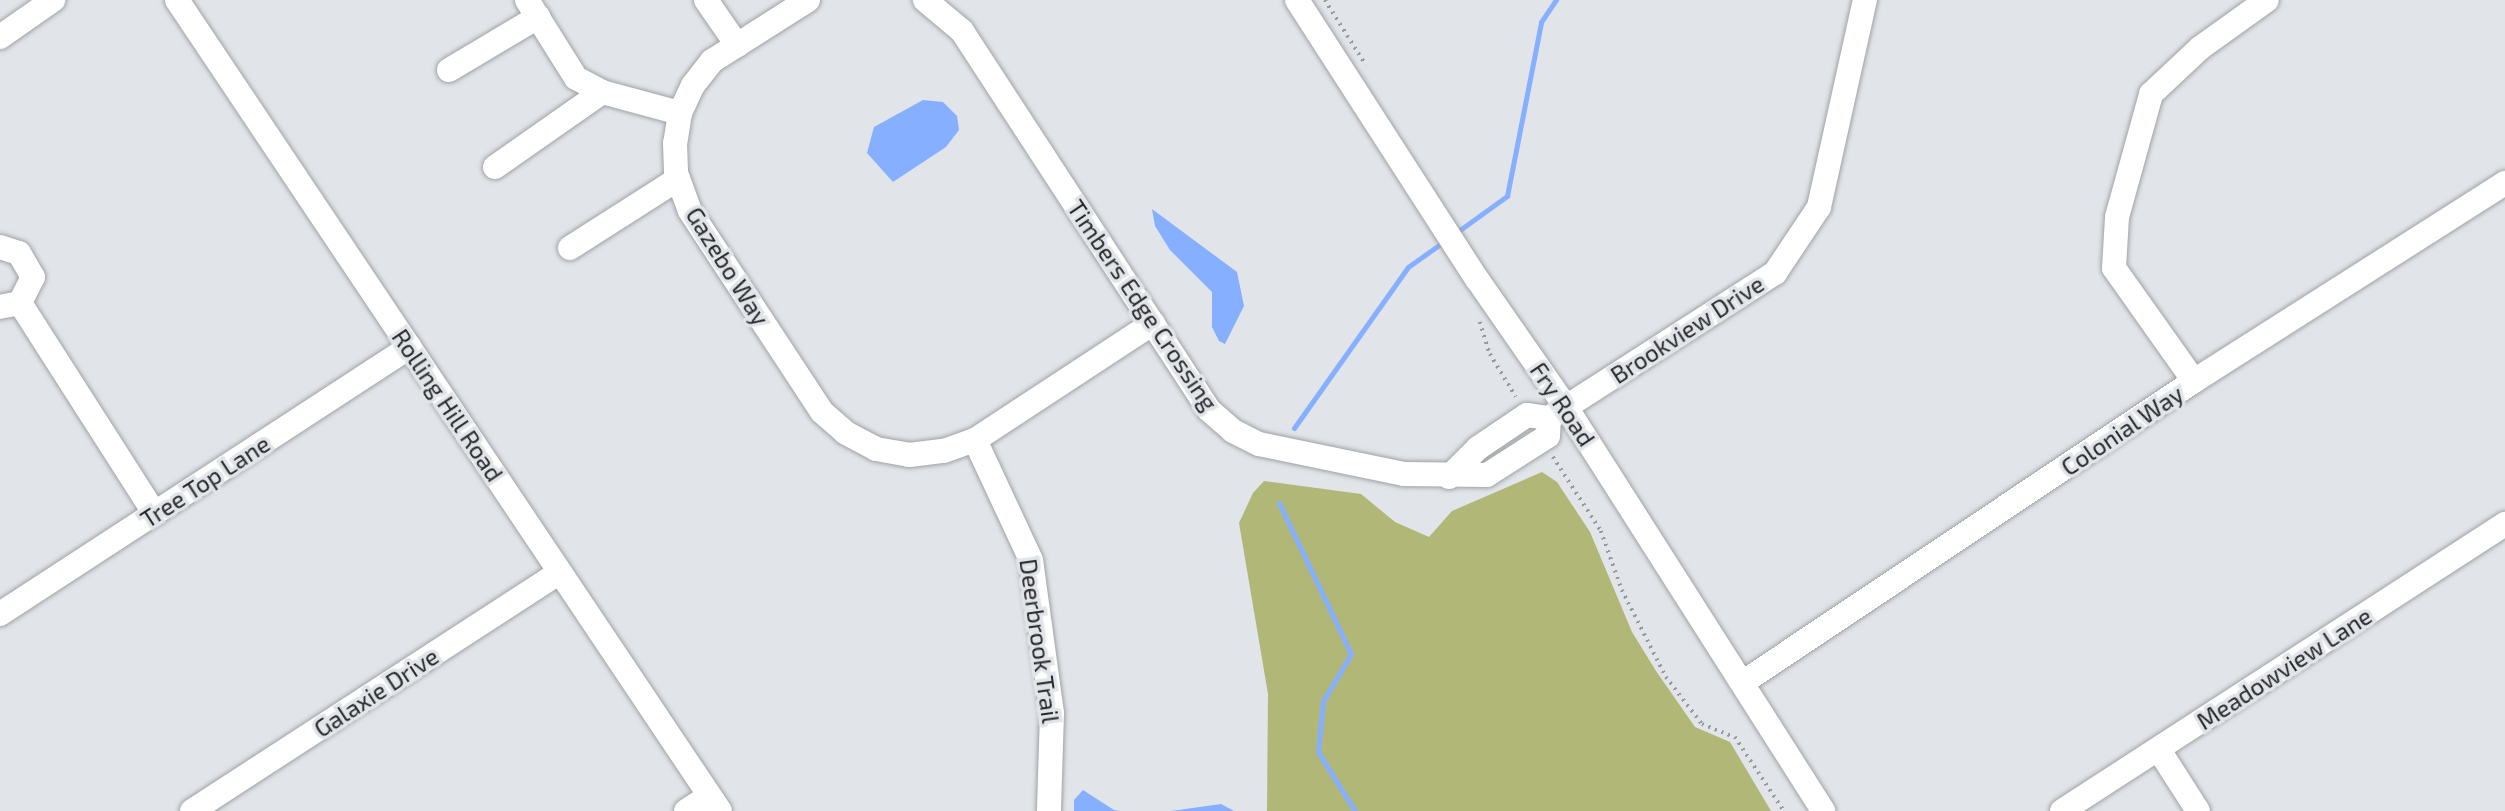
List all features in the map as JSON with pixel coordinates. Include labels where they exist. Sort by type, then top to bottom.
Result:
[{"type":"street","points":[[0,37],[53,0]]},
{"type":"street","name":"Rolling Hill Road","points":[[177,0],[714,803]]},
{"type":"street","points":[[706,0],[737,45]]},
{"type":"street","name":"Gazebo Way","points":[[808,0],[712,61],[693,85],[680,113],[675,143],[678,179],[690,211],[822,412],[846,433],[876,449],[909,455],[944,451],[975,440],[1153,323]]},
{"type":"street","name":"Timbers Edge Crossing","points":[[925,0],[962,31],[1209,410],[1259,444],[1404,474],[1449,477],[1478,448],[1546,420]]},
{"type":"street","name":"Fry Road","points":[[1297,0],[1477,279],[1546,420],[1742,683],[1823,811]]},
{"type":"street","name":"Brookview Drive","points":[[1546,420],[1775,273],[1819,207],[1865,0]]},
{"type":"street","points":[[2194,381],[2114,268],[2117,217],[2151,94],[2200,48],[2267,0]]},
{"type":"street","points":[[449,69],[533,9],[576,78],[602,92],[680,113]]},
{"type":"street","points":[[495,167],[602,92]]},
{"type":"street","points":[[570,248],[678,179]]},
{"type":"street","name":"Colonial Way","points":[[1742,683],[2194,381],[2505,183]]},
{"type":"street","points":[[0,247],[19,253],[31,268],[32,287],[10,305],[155,514]]},
{"type":"street","name":"Tree Top Lane","points":[[0,614],[410,347]]},
{"type":"street","name":"Deerbrook Trail","points":[[975,440],[1028,550],[1052,713],[1049,811]]},
{"type":"street","name":"Meadowview Lane","points":[[2062,811],[2505,524]]},
{"type":"street","name":"Galaxie Drive","points":[[192,811],[559,573]]},
{"type":"street","points":[[2159,750],[2199,811]]},
{"type":"street","points":[[686,811],[714,803]]},
{"type":"path","points":[[1478,316],[1490,354],[1546,420],[1601,531],[1622,590],[1666,677],[1702,724],[1735,737],[1784,811]]},
{"type":"green space","points":[[1542,472],[1557,482],[1590,532],[1632,632],[1656,671],[1695,727],[1730,742],[1771,811],[1267,811],[1268,694],[1239,523],[1253,493],[1264,481],[1361,494],[1395,522],[1429,537],[1452,511]]},
{"type":"water","points":[[923,100],[943,102],[957,116],[959,130],[946,147],[893,182],[867,153],[874,127]]},
{"type":"water","points":[[1152,209],[1237,272],[1244,306],[1225,344],[1219,341],[1212,327],[1212,292],[1170,250],[1155,226]]},
{"type":"water","points":[[1083,790],[1120,811],[1074,811],[1074,800]]},
{"type":"water","points":[[1221,804],[1234,811],[1171,811]]},
{"type":"waterway","points":[[1457,232],[1507,196],[1541,22],[1556,0]]},
{"type":"waterway","points":[[1294,428],[1408,267],[1446,240]]},
{"type":"waterway","points":[[1279,503],[1351,654],[1323,701],[1318,752],[1355,811]]}]
